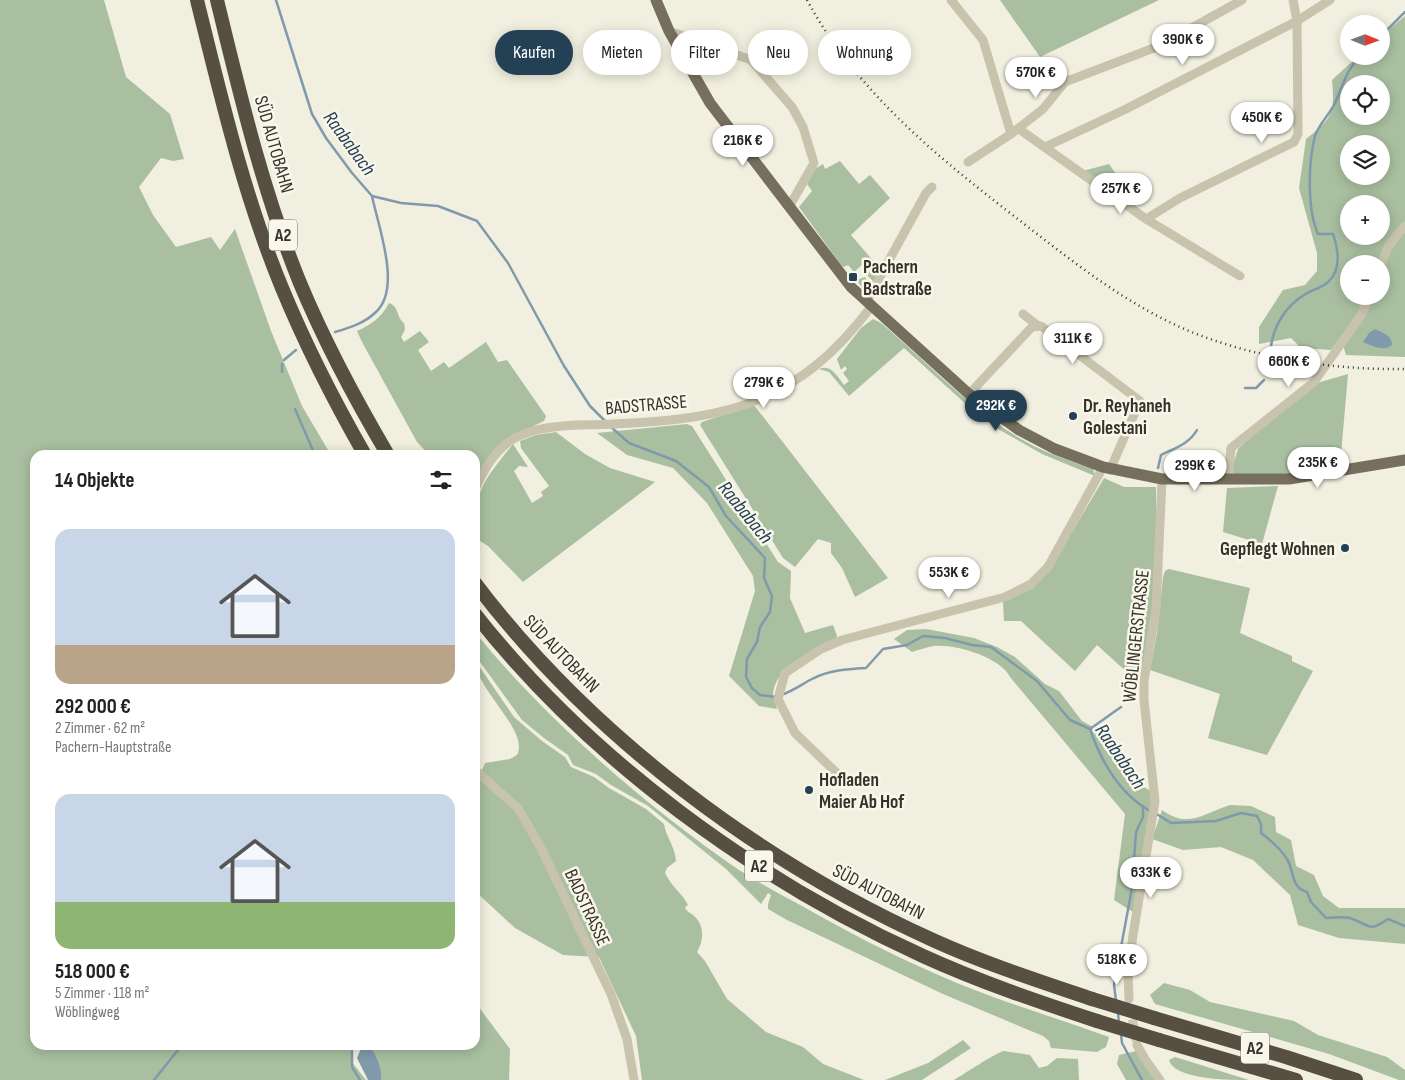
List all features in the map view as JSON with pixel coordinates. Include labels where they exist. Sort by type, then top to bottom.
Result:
[{"type":"highway","name":"SÜD AUTOBAHN","points":[[197,0],[246,186],[282,288],[325,384],[362,450]]},
{"type":"highway","name":"SÜD AUTOBAHN","points":[[217,0],[264,180],[300,282],[344,379],[385,450]]},
{"type":"highway","name":"SÜD AUTOBAHN","points":[[480,590],[548,670],[646,759],[724,820],[814,879],[935,941],[1026,977],[1092,1000],[1286,1057],[1356,1080]]},
{"type":"highway","name":"SÜD AUTOBAHN","points":[[480,619],[540,688],[585,732],[638,778],[717,839],[803,895],[923,956],[1022,996],[1097,1022],[1296,1080]]},
{"type":"main road","points":[[658,1],[669,31],[710,103],[851,287],[868,305],[969,394],[1006,422],[1032,438],[1107,468],[1162,479],[1289,479],[1405,460]]},
{"type":"street","points":[[951,0],[983,40],[1011,134]]},
{"type":"street","points":[[968,162],[1020,129],[1043,109],[1065,82],[1159,46],[1242,0]]},
{"type":"street","points":[[1146,219],[1180,198],[1294,142],[1298,134],[1298,21],[1293,0]]},
{"type":"street","points":[[1045,147],[1124,110],[1298,21],[1330,0]]},
{"type":"street","points":[[669,31],[752,60],[772,86],[792,107],[803,128],[813,154],[814,163],[789,206]]},
{"type":"street","points":[[1020,129],[1146,219],[1240,276]]},
{"type":"street","name":"BADSTRASSE","points":[[480,479],[494,456],[518,436],[546,429],[700,416],[744,404],[796,379],[824,360],[846,339],[868,305],[926,192],[932,187]]},
{"type":"street","points":[[1385,255],[1389,245],[1405,226]]},
{"type":"street","points":[[1228,479],[1231,448],[1314,382],[1362,314],[1366,305]]},
{"type":"street","points":[[842,778],[795,733],[778,696],[785,673],[821,649],[849,638],[1005,597],[1024,589],[1048,567],[1107,468],[1140,401],[1042,326],[1036,325],[1023,314]]},
{"type":"street","points":[[969,394],[1036,325]]},
{"type":"street","name":"WÖBLINGERSTRASSE","points":[[1129,999],[1128,973],[1154,807],[1154,788],[1144,700],[1144,682],[1156,609],[1162,479]]},
{"type":"street","name":"BADSTRASSE","points":[[480,774],[518,808],[549,863],[611,994],[627,1039],[634,1080]]},
{"type":"street","points":[[1137,1045],[1160,1080]]},
{"type":"green space","points":[[0,0],[104,0],[126,77],[170,114],[184,159],[173,161],[161,158],[139,187],[153,215],[176,247],[211,237],[220,250],[235,229],[271,331],[302,406],[328,450],[30,450],[30,1050],[352,1050],[351,1061],[366,1080],[0,1080]]},
{"type":"green space","points":[[1000,0],[1159,0],[1040,57]]},
{"type":"green space","points":[[1405,16],[1405,224],[1383,255],[1340,255],[1340,305],[1362,305],[1360,311],[1331,350],[1301,348],[1291,338],[1259,344],[1259,327],[1283,290],[1305,285],[1317,271],[1317,253],[1299,188],[1306,139],[1322,126],[1332,108],[1332,80],[1348,65],[1390,65],[1390,28]]},
{"type":"green space","points":[[840,161],[859,184],[870,175],[890,198],[851,235],[881,270],[873,281],[867,275],[870,271],[863,264],[854,272],[848,265],[844,267],[841,265],[799,207],[812,191],[807,184],[815,169],[823,164],[825,169]]},
{"type":"green space","points":[[1109,164],[1118,177],[1099,184],[1083,171]]},
{"type":"green space","points":[[1405,232],[1405,357],[1346,355],[1343,345],[1366,305],[1390,305],[1390,255],[1388,255]]},
{"type":"green space","points":[[865,277],[872,286],[865,293],[857,280]]},
{"type":"green space","points":[[389,303],[396,309],[401,321],[404,323],[405,330],[401,337],[404,342],[420,331],[429,342],[418,350],[431,371],[444,362],[449,368],[486,342],[498,362],[507,360],[546,416],[544,421],[513,437],[495,451],[480,471],[480,450],[424,450],[417,442],[357,331],[376,320]]},
{"type":"green space","points":[[873,319],[881,323],[963,396],[998,424],[1034,446],[1093,469],[1095,476],[1042,454],[998,429],[968,406],[904,348],[849,396],[829,372],[819,369],[830,369],[844,385],[849,381],[843,373],[847,369],[845,366],[841,370],[837,359],[861,328]]},
{"type":"green space","points":[[1348,374],[1340,466],[1289,475],[1234,476],[1232,468],[1238,449],[1257,431],[1317,383]]},
{"type":"green space","points":[[754,405],[888,578],[855,597],[842,568],[831,553],[831,543],[818,539],[795,567],[783,558],[700,425],[702,422]]},
{"type":"green space","points":[[687,424],[692,426],[778,562],[791,571],[790,598],[805,633],[833,625],[837,636],[835,640],[807,654],[781,674],[773,693],[777,709],[759,706],[729,676],[755,591],[753,576],[707,503],[673,468],[627,455],[597,433]]},
{"type":"green space","points":[[556,432],[585,454],[610,468],[655,482],[523,582],[488,546],[480,541],[480,494],[494,468],[513,444],[528,467],[519,466],[514,471],[532,503],[543,496],[541,492],[549,486],[521,448],[520,441],[536,435]]},
{"type":"green space","points":[[1104,478],[1124,487],[1156,487],[1156,564],[1152,619],[1142,673],[1130,675],[1097,645],[1075,671],[1021,621],[1004,621],[1003,602],[1033,588],[1049,571]]},
{"type":"green space","points":[[1278,486],[1262,544],[1223,532],[1227,488]]},
{"type":"green space","points":[[1169,569],[1250,588],[1240,633],[1292,656],[1292,661],[1313,671],[1267,755],[1208,738],[1220,694],[1150,670],[1157,633],[1163,577],[1165,571]]},
{"type":"green space","points":[[926,629],[974,638],[997,647],[1015,657],[1045,684],[1059,691],[1082,721],[1097,729],[1131,780],[1151,791],[1152,803],[1133,912],[1114,900],[1125,814],[1005,670],[997,663],[976,653],[954,647],[934,646],[912,652],[894,639],[907,630]]},
{"type":"green space","points":[[480,638],[532,696],[597,759],[667,817],[736,868],[835,924],[919,966],[978,991],[1109,1037],[1106,1047],[1097,1052],[1051,1048],[1049,1041],[1043,1036],[943,994],[787,920],[768,909],[771,895],[768,893],[761,904],[726,869],[648,806],[611,785],[596,774],[573,765],[568,755],[522,720],[480,662]]},
{"type":"green space","points":[[480,667],[514,717],[542,741],[565,757],[571,767],[594,777],[609,788],[646,809],[664,824],[676,861],[667,868],[665,873],[686,901],[688,905],[685,907],[687,910],[700,923],[702,938],[697,952],[705,961],[727,999],[766,1032],[803,1047],[823,1064],[864,1080],[642,1080],[636,1036],[599,957],[563,955],[515,928],[480,896],[480,769],[482,770],[485,763],[510,759],[517,755],[519,745],[516,734],[509,722],[480,678]]},
{"type":"green space","points":[[1230,805],[1251,806],[1275,817],[1276,832],[1291,840],[1296,866],[1314,875],[1323,896],[1339,908],[1405,908],[1405,944],[1339,938],[1298,925],[1290,895],[1253,860],[1221,847],[1183,850],[1152,839],[1162,810],[1171,816],[1188,819],[1203,816]]},
{"type":"green space","points":[[1164,983],[1190,990],[1210,1002],[1294,1021],[1318,1035],[1387,1057],[1405,1070],[1405,1080],[1399,1080],[1329,1054],[1155,1004],[1150,995]]},
{"type":"green space","points":[[480,1009],[510,1049],[509,1080],[381,1080],[380,1069],[371,1050],[480,1050]]},
{"type":"green space","points":[[963,1040],[971,1048],[922,1080],[885,1080],[928,1063]]},
{"type":"green space","points":[[1004,1051],[1030,1055],[1039,1068],[1047,1066],[1057,1058],[1078,1059],[1079,1080],[954,1080],[987,1059]]},
{"type":"green space","points":[[1136,1051],[1157,1080],[1126,1080],[1117,1064],[1119,1055]]},
{"type":"green space","points":[[1175,1057],[1249,1080],[1204,1078],[1181,1072],[1173,1067],[1169,1060]]},
{"type":"water","points":[[1375,329],[1389,337],[1392,345],[1382,348],[1363,342],[1369,333]]},
{"type":"water","points":[[360,1050],[372,1050],[380,1067],[381,1080],[368,1080],[357,1058]]},
{"type":"waterway","name":"Raababach","points":[[276,0],[312,114],[326,138],[352,173],[372,196],[401,203],[438,206],[477,221],[508,263],[564,366],[590,406],[605,421]]},
{"type":"waterway","points":[[1390,27],[1405,12]]},
{"type":"waterway","points":[[1271,346],[1275,331],[1286,310],[1304,295],[1326,284],[1335,272],[1338,259],[1333,234],[1318,234],[1314,224],[1310,199],[1311,159],[1315,136],[1333,107],[1353,65]]},
{"type":"waterway","points":[[335,332],[357,325],[372,316],[384,301],[388,273],[383,240],[372,196]]},
{"type":"waterway","points":[[284,360],[296,350]]},
{"type":"waterway","points":[[282,364],[282,372]]},
{"type":"waterway","points":[[1245,388],[1256,388],[1264,380]]},
{"type":"waterway","points":[[295,409],[313,450]]},
{"type":"waterway","name":"Raababach","points":[[611,427],[629,443],[676,461],[709,487],[726,516],[765,558],[764,578],[772,596],[770,612],[760,627],[757,642],[747,659],[746,677],[752,688],[760,695],[776,697]]},
{"type":"waterway","points":[[1158,468],[1161,455],[1186,442],[1197,430]]},
{"type":"waterway","name":"Raababach","points":[[781,695],[825,674],[866,668],[883,649],[907,645],[923,636],[945,638],[972,645],[991,647],[1037,681],[1070,720],[1090,729],[1100,753],[1113,776],[1130,796],[1150,811]]},
{"type":"waterway","points":[[1090,729],[1121,707]]},
{"type":"waterway","points":[[1116,1001],[1114,985],[1132,888],[1136,832],[1143,817],[1143,806]]},
{"type":"waterway","name":"Raababach","points":[[1155,813],[1171,823],[1216,821],[1241,813],[1257,816],[1261,824],[1261,833],[1276,845],[1284,855],[1295,883],[1307,892],[1311,902],[1326,918],[1347,917],[1372,927],[1388,919],[1405,926]]},
{"type":"waterway","points":[[1118,1012],[1119,1024]]},
{"type":"waterway","points":[[1121,1034],[1122,1043],[1142,1080]]},
{"type":"waterway","points":[[154,1080],[178,1050]]},
{"type":"waterway","points":[[352,1050],[352,1067],[360,1080]]},
{"type":"tunnel","points":[[1130,1006],[1137,1045]]},
{"type":"railway","points":[[807,0],[851,66],[903,123],[992,199],[1043,239],[1126,298],[1170,323],[1245,350],[1324,365],[1405,369]]},
{"type":"place","name":"Pachern Badstraße","points":[[853,277]]},
{"type":"place","name":"Dr. Reyhaneh Golestani","points":[[1073,416]]},
{"type":"place","name":"Gepflegt Wohnen","points":[[1345,548]]},
{"type":"place","name":"Hofladen Maier Ab Hof","points":[[809,790]]}]
